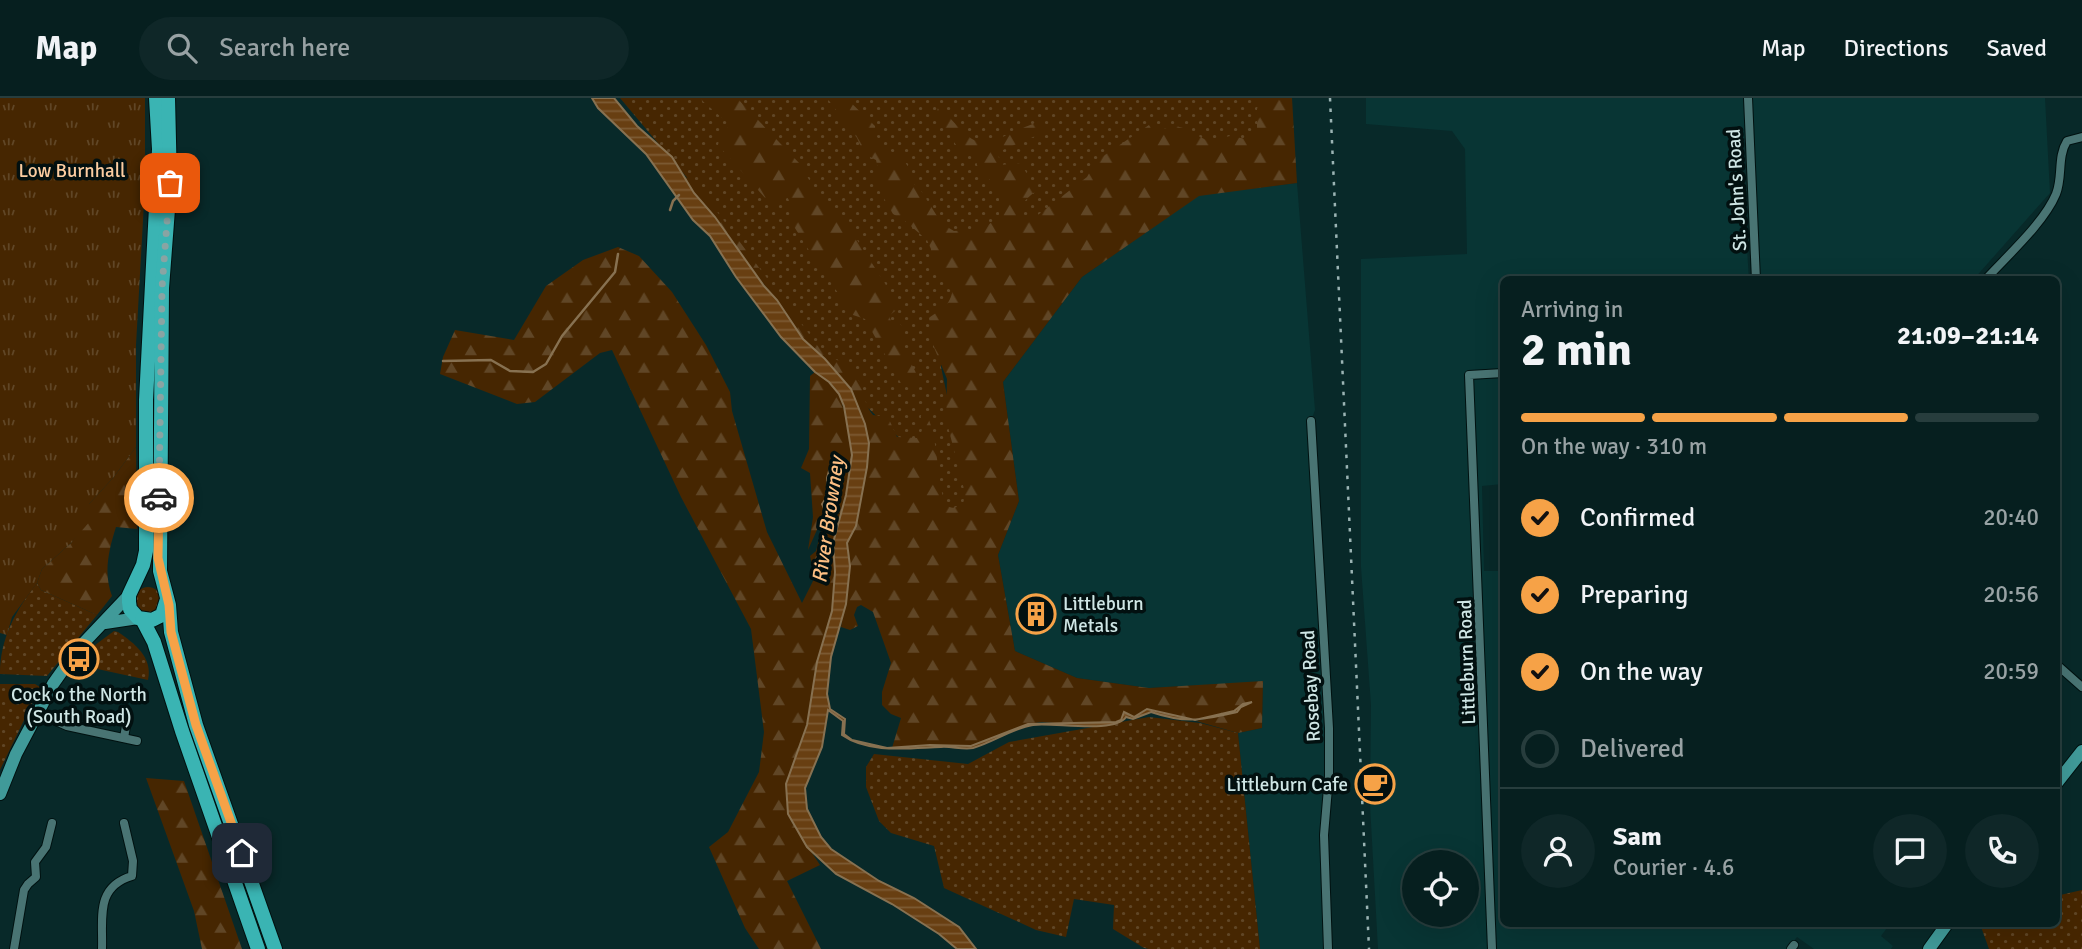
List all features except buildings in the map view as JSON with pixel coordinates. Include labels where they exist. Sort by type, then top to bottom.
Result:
[{"type":"highway","points":[[156,98],[159,149],[146,400],[146,551],[131,592],[130,610],[140,619],[153,642],[258,949]]},
{"type":"highway","points":[[168,98],[170,183],[162,288],[158,545],[160,570],[171,632],[196,725],[275,949]]},
{"type":"highway","points":[[131,592],[147,583],[166,593]]},
{"type":"highway","points":[[140,619],[152,620],[162,615],[166,593]]},
{"type":"main road","points":[[0,794],[37,713],[71,659],[131,592]]},
{"type":"main road","points":[[105,623],[140,619]]},
{"type":"main road","points":[[2060,778],[2082,751]]},
{"type":"main road","points":[[1929,949],[1945,927]]},
{"type":"street","name":"St. John's Road","points":[[1748,98],[1756,276]]},
{"type":"street","points":[[1989,276],[2026,236],[2051,203],[2059,182],[2063,148],[2067,141],[2082,137]]},
{"type":"street","name":"Littleburn Road","points":[[1492,949],[1469,374],[1500,373]]},
{"type":"street","name":"Rosebay Road","points":[[1311,421],[1328,704],[1329,776],[1324,835],[1328,949]]},
{"type":"street","points":[[2060,668],[2082,687]]},
{"type":"street","points":[[37,713],[67,726],[137,741]]},
{"type":"street","points":[[124,738],[126,726]]},
{"type":"street","points":[[102,949],[104,898],[113,885],[135,879],[134,840],[124,823]]},
{"type":"street","points":[[14,949],[24,890],[36,877],[35,862],[54,830]]},
{"type":"shaded area","points":[[592,98],[614,98],[637,126],[672,157],[694,193],[777,300],[803,339],[851,389],[865,424],[869,443],[867,467],[856,526],[847,543],[850,566],[846,604],[831,657],[827,694],[830,709],[845,719],[844,734],[852,740],[885,748],[864,745],[853,741],[842,735],[843,721],[828,710],[822,747],[805,788],[807,809],[821,837],[831,849],[879,881],[914,898],[959,927],[976,949],[957,949],[892,904],[836,874],[807,847],[788,814],[786,784],[807,725],[817,662],[832,611],[835,572],[833,543],[846,495],[852,455],[844,406],[839,394],[829,382],[815,372],[781,337],[736,277],[710,236],[693,220],[646,154],[598,108]]},
{"type":"shaded area","points":[[1366,98],[2045,98],[2050,193],[1977,276],[1756,276],[1749,138],[1740,139],[1749,276],[1500,276],[1500,484],[1482,486],[1484,571],[1500,571],[1500,927],[1888,927],[1881,936],[1893,946],[1891,949],[1814,949],[1797,937],[1788,949],[1378,949],[1370,805],[1371,705],[1361,567],[1361,259],[1467,254],[1465,149],[1452,131],[1366,124]]},
{"type":"shaded area","points":[[1297,183],[1315,410],[1311,421],[1327,680],[1325,814],[1328,949],[1260,949],[1238,733],[1262,728],[1263,682],[1149,688],[1077,678],[1015,651],[998,555],[1019,501],[1003,382],[1082,277],[1199,195]]},
{"type":"shaded area","points":[[834,453],[832,488],[825,510],[822,504],[829,494],[827,478]]},
{"type":"shaded area","points":[[1252,702],[1237,712],[1199,719],[1234,711],[1243,704]]},
{"type":"shaded area","points":[[1147,709],[1193,719],[1151,712],[1133,719],[1126,717],[1120,722],[1110,725],[1033,725],[973,748],[889,748],[971,746],[1028,724],[1116,722],[1121,720],[1124,712],[1134,717]]},
{"type":"green space","name":"Low Burnhall","points":[[0,98],[145,98],[145,185],[136,345],[136,447],[89,504],[92,519],[71,543],[42,569],[37,583],[12,617],[7,635],[0,633]]},
{"type":"green space","points":[[620,98],[1263,98],[1260,139],[941,312],[941,367],[971,509],[943,510],[921,459],[865,405],[825,360],[699,192]]},
{"type":"green space","points":[[699,98],[737,98],[800,164],[812,185],[843,218],[900,307],[889,316],[891,321],[899,322],[903,328],[903,346],[916,373],[917,388],[902,385],[865,319],[853,315],[808,249],[790,220],[790,202],[787,197],[780,195],[774,203],[766,199],[718,145],[728,123]]},
{"type":"green space","points":[[827,98],[846,98],[875,126],[882,145],[890,151],[900,153],[913,183],[920,189],[942,224],[954,231],[989,224],[999,217],[999,194],[993,182],[979,172],[973,150],[970,148],[966,158],[962,158],[936,114],[938,108],[978,142],[996,140],[1036,123],[1046,124],[1045,132],[998,152],[1000,165],[1021,163],[1036,191],[1023,203],[1022,220],[1034,218],[1087,177],[1096,161],[1149,125],[1162,129],[1176,126],[1208,141],[1230,136],[1246,139],[1257,133],[1257,109],[1261,98],[1292,98],[1297,183],[1199,196],[1082,277],[1003,382],[1019,501],[998,555],[1015,651],[1077,678],[1149,688],[1263,681],[1262,728],[1238,733],[1196,721],[1237,712],[1243,704],[1234,711],[1195,720],[1147,709],[1134,717],[1123,713],[1121,720],[1116,722],[1028,724],[971,746],[892,748],[901,718],[891,714],[882,705],[882,692],[891,663],[873,612],[861,605],[857,607],[854,615],[858,626],[850,630],[841,627],[850,566],[847,543],[856,525],[867,467],[869,443],[865,424],[841,377],[803,339],[777,300],[694,193],[685,177],[694,181],[821,350],[857,377],[873,415],[888,417],[897,437],[917,438],[922,429],[921,415],[927,416],[934,437],[944,499],[950,507],[963,505],[965,493],[946,419],[947,379],[933,345],[929,318],[946,305],[952,293],[931,261],[931,249],[927,240],[893,214],[879,190],[876,160],[864,154],[857,138]]},
{"type":"green space","points":[[618,247],[639,256],[672,292],[706,345],[730,392],[732,411],[767,532],[802,603],[815,577],[810,556],[816,551],[823,524],[820,523],[808,550],[813,517],[810,473],[801,468],[809,449],[810,376],[815,372],[839,394],[849,426],[852,455],[846,495],[833,543],[835,572],[832,611],[817,662],[807,725],[786,785],[791,821],[820,865],[787,881],[821,949],[759,949],[745,928],[709,847],[728,832],[759,772],[764,732],[751,629],[681,497],[612,350],[600,353],[535,402],[517,404],[440,374],[443,357],[455,330],[514,340],[546,286],[583,260]]},
{"type":"green space","points":[[136,447],[137,529],[116,527],[107,570],[112,596],[97,615],[41,590],[37,583],[42,569],[71,543],[80,531],[88,505]]},
{"type":"green space","points":[[37,583],[41,590],[97,615],[47,676],[0,674],[6,637],[22,604]]},
{"type":"green space","points":[[148,587],[158,590],[161,600],[158,610],[148,613],[138,610],[135,600],[138,590]]},
{"type":"green space","points":[[114,631],[124,636],[141,652],[148,664],[148,680],[79,665],[91,648]]},
{"type":"green space","points":[[0,684],[35,684],[40,687],[0,770]]},
{"type":"green space","points":[[1149,717],[1200,723],[1238,733],[1260,949],[1144,948],[1113,929],[1114,905],[1074,899],[1066,937],[1036,930],[944,888],[934,846],[891,833],[879,821],[866,787],[866,767],[874,754],[968,764],[1009,742]]},
{"type":"green space","points":[[146,778],[184,781],[242,949],[202,949],[194,911]]},
{"type":"green space","points":[[2082,890],[2082,949],[1989,949],[1981,927],[2060,927],[2060,895]]},
{"type":"waterway","points":[[670,210],[679,195]]},
{"type":"waterway","points":[[443,361],[491,360],[510,371],[533,372],[546,364],[562,336],[615,272],[618,254]]},
{"type":"railway","points":[[1330,98],[1369,949]]},
{"type":"way so far","points":[[159,498],[162,288],[170,183]]},
{"type":"place","name":"Littleburn Metals","points":[[1036,614]]},
{"type":"place","name":"Cock o the North (South Road)","points":[[79,659]]},
{"type":"place","name":"Littleburn Cafe","points":[[1375,784]]},
{"type":"route","points":[[159,498],[158,558],[169,605],[171,632],[196,725],[242,853]]},
{"type":"water label","name":"River Browney","points":[[828,520]]}]
